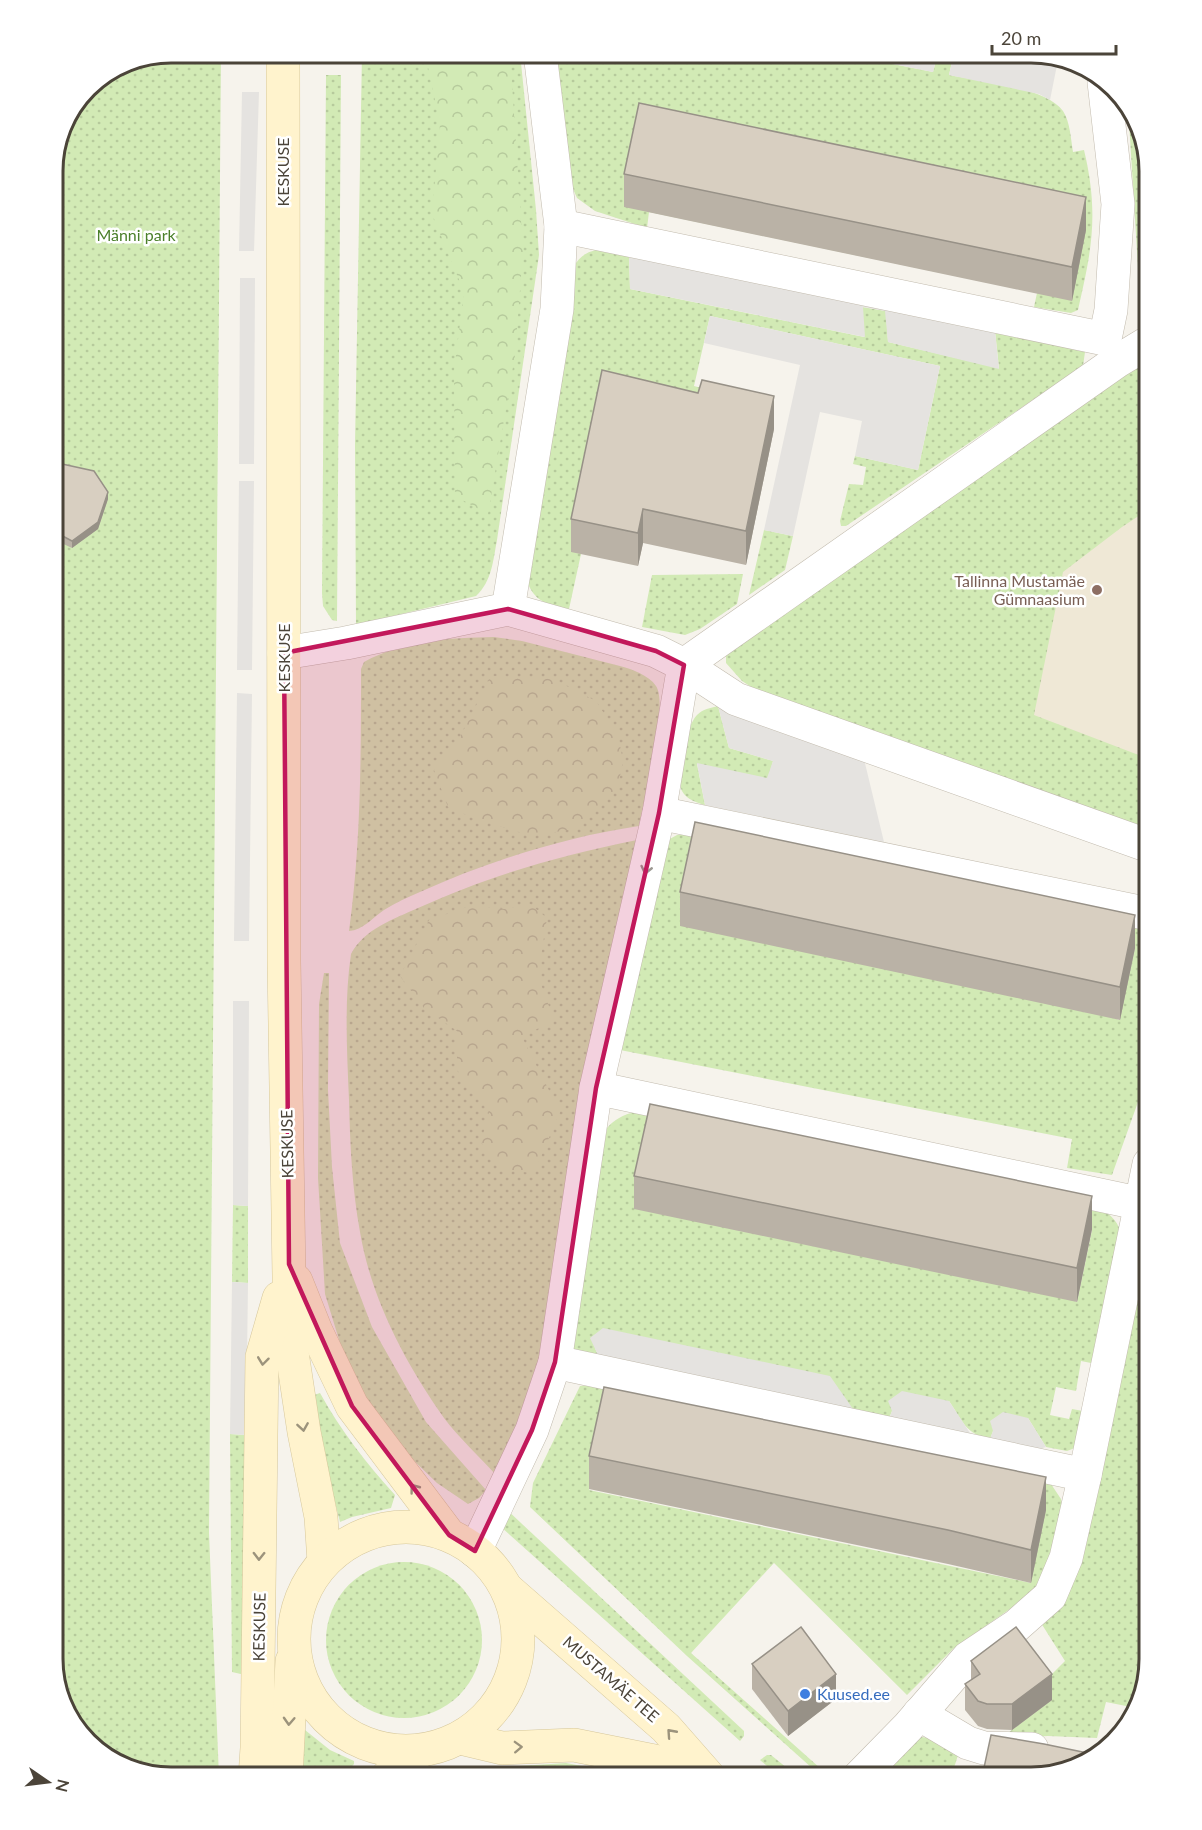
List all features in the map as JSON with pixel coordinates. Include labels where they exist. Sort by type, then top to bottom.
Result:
[{"type":"main road","name":"KESKUSE","points":[[283,63],[284,961],[290,1339],[304,1432],[321,1517],[324,1562]]},
{"type":"main road","name":"KESKUSE","points":[[289,1264],[316,1331],[352,1406],[462,1543],[493,1569],[506,1587]]},
{"type":"main road","name":"KESKUSE","points":[[256,1767],[262,1358],[289,1264]]},
{"type":"main road","name":"KESKUSE","points":[[287,1767],[296,1613],[307,1586],[324,1562],[351,1541],[382,1529],[417,1527],[462,1543]]},
{"type":"main road","points":[[293,1642],[301,1679],[319,1712],[348,1736],[383,1750],[420,1751],[441,1747],[460,1738],[488,1717],[507,1688],[518,1655],[517,1620],[506,1587]]},
{"type":"main road","name":"MUSTAMÄE TEE","points":[[506,1587],[666,1728],[701,1767]]},
{"type":"main road","points":[[460,1738],[502,1748],[573,1745],[654,1761],[669,1767]]},
{"type":"main road","points":[[400,1767],[420,1751]]},
{"type":"street","points":[[508,609],[557,309],[561,226],[541,63]]},
{"type":"street","points":[[1105,93],[1118,204],[1110,351]]},
{"type":"street","points":[[561,226],[1110,351]]},
{"type":"street","points":[[462,1543],[532,1430],[555,1362],[596,1088],[659,813],[684,665],[1110,351],[1139,344]]},
{"type":"street","points":[[284,653],[346,643],[508,609],[656,651],[684,665],[736,699],[1139,842]]},
{"type":"street","points":[[659,813],[1139,912]]},
{"type":"street","points":[[596,1088],[1139,1202]]},
{"type":"street","points":[[869,1767],[920,1714],[968,1658],[1016,1626],[1050,1596],[1066,1558],[1139,1217]]},
{"type":"street","points":[[555,1362],[1085,1475]]},
{"type":"street","points":[[920,1714],[968,1743],[984,1748],[1064,1751]]},
{"type":"highlighted area","points":[[508,609],[656,651],[684,665],[659,813],[596,1088],[555,1362],[532,1430],[475,1551],[449,1535],[352,1406],[289,1264],[284,653]]},
{"type":"shaded area","points":[[888,63],[935,63],[933,72]]},
{"type":"shaded area","points":[[952,63],[1038,63],[1057,67],[1050,100],[1039,94],[949,75]]},
{"type":"shaded area","points":[[242,92],[259,92],[254,251],[239,251]]},
{"type":"shaded area","points":[[629,256],[995,331],[999,369],[888,342],[885,311],[863,307],[865,337],[630,289]]},
{"type":"shaded area","points":[[240,278],[255,278],[254,464],[239,464]]},
{"type":"shaded area","points":[[710,316],[940,366],[918,470],[855,456],[862,421],[820,412],[793,536],[764,530],[800,365],[704,343]]},
{"type":"shaded area","name":"Tallinna Mustamäe Gümnaasium","points":[[1139,378],[1139,815],[1007,764],[1080,415]]},
{"type":"shaded area","points":[[239,481],[254,481],[252,670],[237,670]]},
{"type":"shaded area","points":[[237,693],[252,694],[249,941],[234,941]]},
{"type":"shaded area","points":[[718,706],[863,755],[884,842],[705,805],[697,763],[767,778],[773,761],[729,748]]},
{"type":"shaded area","points":[[233,1001],[249,1001],[248,1206],[233,1205]]},
{"type":"shaded area","points":[[232,1282],[248,1283],[246,1435],[230,1434]]},
{"type":"shaded area","points":[[603,1328],[830,1376],[853,1409],[884,1419],[890,1416],[892,1411],[888,1401],[902,1391],[949,1401],[970,1433],[976,1437],[990,1439],[993,1431],[990,1421],[1003,1412],[1028,1418],[1046,1447],[1029,1452],[595,1357],[597,1353],[590,1338]]},
{"type":"green space","name":"Männi park","points":[[164,63],[221,63],[209,1533],[219,1767],[164,1767],[136,1761],[111,1749],[81,1719],[71,1701],[63,1659],[63,164],[74,123],[85,105],[100,90],[129,71]]},
{"type":"green space","points":[[362,63],[521,63],[539,255],[497,540],[491,570],[476,596],[356,625],[355,445]]},
{"type":"green space","points":[[427,63],[511,63],[523,251],[515,355],[488,514],[455,496],[454,371],[464,292],[432,214],[440,124]]},
{"type":"green space","points":[[550,63],[888,63],[933,72],[935,63],[952,63],[949,75],[1027,91],[1042,96],[1063,111],[1070,131],[1073,152],[1084,150],[1089,172],[1092,212],[1090,249],[1078,310],[1071,313],[1034,307],[1037,293],[649,212],[647,228],[595,211],[577,198],[569,180]]},
{"type":"green space","points":[[326,75],[341,75],[337,621],[332,620],[323,606],[322,593]]},
{"type":"green space","points":[[1129,125],[1135,143],[1139,171],[1139,283]]},
{"type":"green space","points":[[602,249],[629,256],[630,289],[864,337],[862,307],[886,311],[888,342],[999,368],[995,331],[1085,352],[1083,366],[846,526],[841,526],[840,521],[849,484],[863,485],[866,467],[853,464],[855,456],[918,470],[940,366],[710,316],[694,386],[709,390],[581,554],[569,609],[556,606],[539,599],[528,584],[573,268],[585,254]]},
{"type":"green space","points":[[1139,364],[1139,516],[1063,572],[1034,715],[1139,755],[1139,827],[762,694],[742,681],[726,663],[726,654]]},
{"type":"green space","points":[[764,530],[793,536],[785,570],[749,595]]},
{"type":"green space","points":[[743,574],[737,604],[700,629],[685,635],[642,627],[652,575]]},
{"type":"green space","points":[[494,637],[522,641],[624,667],[653,682],[659,696],[660,712],[639,826],[583,837],[500,860],[402,900],[363,926],[349,931],[358,833],[361,669],[364,662],[411,645],[460,638]]},
{"type":"green space","points":[[491,676],[553,679],[596,701],[618,735],[623,761],[618,786],[579,828],[532,836],[476,819],[448,807],[434,770],[458,741]]},
{"type":"green space","points":[[718,706],[729,748],[773,761],[768,779],[697,764],[705,805],[695,802],[682,791],[681,764],[693,721],[702,711]]},
{"type":"green space","points":[[688,834],[1119,1020],[1135,948],[1106,921],[1139,929],[1139,1099],[1112,1175],[1067,1168],[1072,1139],[620,1050],[666,841],[677,835]]},
{"type":"green space","points":[[637,840],[538,1381],[496,1475],[444,1418],[416,1375],[381,1305],[365,1257],[355,1199],[350,1133],[347,990],[351,954],[364,938],[380,926],[445,896],[525,868]]},
{"type":"green space","points":[[530,904],[547,918],[538,976],[554,1020],[522,1037],[560,1112],[534,1173],[501,1170],[481,1142],[489,1112],[457,1070],[457,1031],[424,1008],[400,976],[429,920],[470,906],[505,909]]},
{"type":"green space","points":[[324,973],[329,973],[328,1090],[332,1167],[340,1243],[372,1327],[426,1422],[486,1490],[479,1498],[468,1504],[437,1483],[406,1453],[360,1389],[344,1356],[325,1294],[318,1178],[319,1004]]},
{"type":"green space","points":[[646,1110],[1077,1302],[1092,1230],[1062,1197],[1105,1211],[1117,1223],[1121,1232],[1096,1364],[1081,1361],[1076,1391],[1056,1387],[1050,1415],[1069,1419],[1072,1409],[1083,1411],[1075,1448],[1067,1451],[1046,1447],[1028,1418],[993,1431],[990,1439],[982,1437],[965,1426],[949,1401],[892,1411],[885,1419],[595,1348],[597,1353],[595,1357],[575,1354],[571,1344],[607,1128],[625,1115]]},
{"type":"green space","points":[[233,1205],[248,1206],[248,1283],[232,1282]]},
{"type":"green space","points":[[1139,1277],[1139,1659],[1131,1701],[1128,1706],[1106,1702],[1097,1738],[1048,1736],[1010,1738],[1004,1736],[1051,1700],[1041,1685],[1065,1661],[1041,1623],[1074,1582],[1098,1478]]},
{"type":"green space","points":[[590,1385],[642,1394],[589,1490],[1031,1583],[1011,1503],[1049,1481],[1061,1499],[1064,1513],[1055,1557],[1031,1594],[953,1649],[907,1695],[774,1563],[691,1653],[819,1767],[811,1767],[687,1656],[530,1507],[533,1483],[580,1386]]},
{"type":"green space","points":[[320,1393],[354,1446],[395,1495],[391,1508],[340,1522],[308,1397]]},
{"type":"green space","points":[[230,1434],[246,1435],[245,1675],[232,1672]]},
{"type":"green space","points":[[506,1509],[744,1731],[744,1736],[740,1741],[501,1527]]},
{"type":"green space","points":[[404,1562],[434,1568],[459,1585],[476,1610],[482,1640],[476,1670],[459,1695],[434,1712],[404,1718],[374,1712],[349,1695],[332,1670],[326,1640],[332,1610],[349,1585],[374,1568]]},
{"type":"green space","points":[[305,1730],[330,1750],[354,1761],[354,1764],[351,1767],[303,1767],[303,1732]]},
{"type":"green space","points":[[921,1737],[929,1738],[959,1752],[954,1767],[888,1767]]},
{"type":"green space","points":[[771,1755],[786,1767],[768,1767],[760,1760]]},
{"type":"green space","points":[[566,1763],[587,1767],[505,1767]]},
{"type":"building","points":[[639,103],[1086,197],[1072,267],[624,174]]},
{"type":"building","points":[[602,370],[698,393],[702,380],[774,396],[746,531],[643,509],[638,533],[571,519]]},
{"type":"building","points":[[63,464],[94,471],[108,492],[98,522],[72,541],[63,536]]},
{"type":"building","points":[[695,822],[1135,915],[1120,987],[680,892]]},
{"type":"building","points":[[650,1104],[1092,1196],[1077,1268],[634,1176]]},
{"type":"building","points":[[604,1387],[1046,1477],[1031,1550],[948,1530],[589,1456]]},
{"type":"building","points":[[801,1627],[836,1674],[788,1711],[752,1664]]},
{"type":"building","points":[[1016,1627],[1052,1674],[1012,1704],[987,1704],[978,1701],[965,1684],[980,1674],[971,1661]]},
{"type":"building","points":[[991,1735],[1086,1753],[1073,1759],[1045,1766],[984,1767]]},
{"type":"place","name":"Tallinna Mustamäe Gümnaasium","points":[[1097,590]]},
{"type":"place","name":"Kuused.ee","points":[[805,1694]]}]
